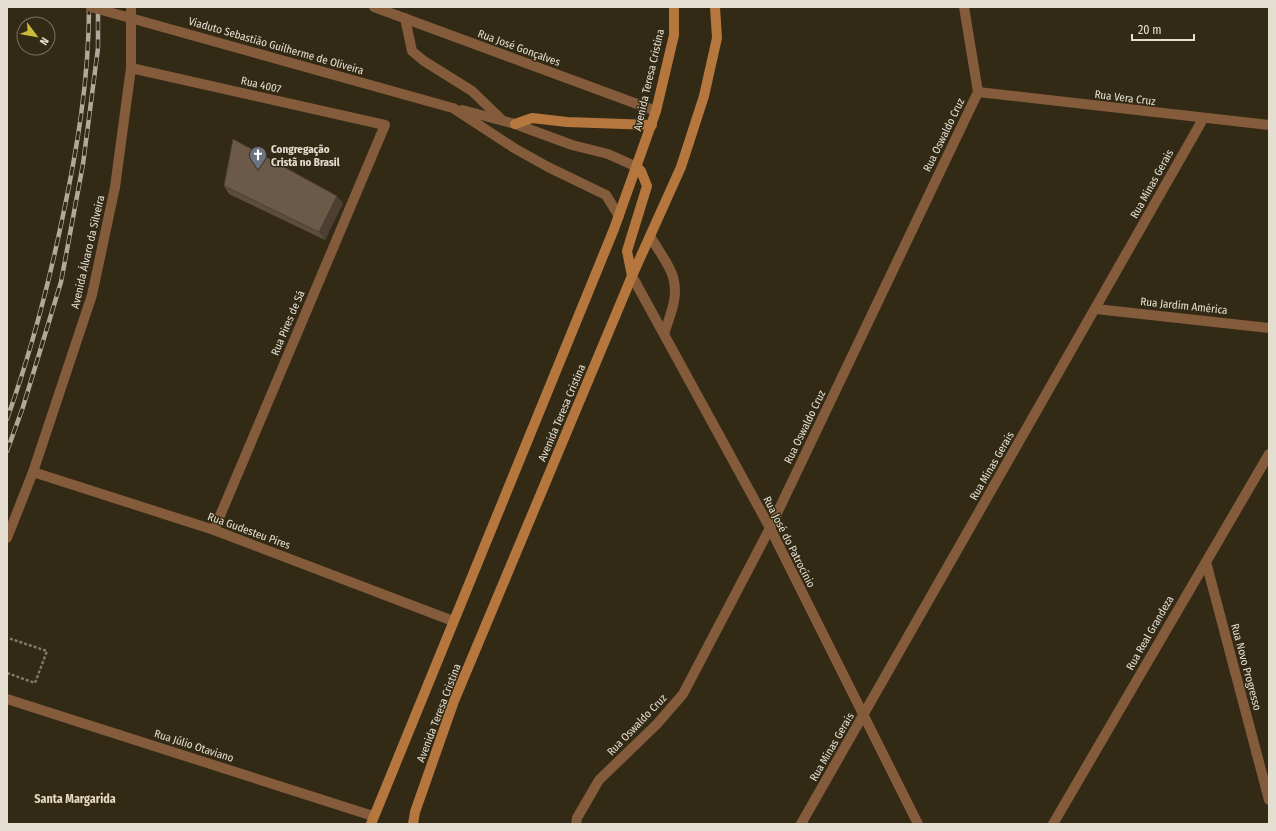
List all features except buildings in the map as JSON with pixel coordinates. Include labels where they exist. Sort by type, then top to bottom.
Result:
[{"type":"main road","name":"Avenida Teresa Cristina","points":[[372,820],[619,216],[656,111],[674,35],[674,7]]},
{"type":"main road","name":"Avenida Teresa Cristina","points":[[413,824],[415,812],[454,701],[632,276],[681,166],[704,96],[717,38],[715,7]]},
{"type":"main road","points":[[516,124],[532,118],[567,122],[652,125]]},
{"type":"main road","points":[[632,276],[627,251],[647,186],[641,171],[637,167]]},
{"type":"street","name":"Viaduto Sebastião Guilherme de Oliveira","points":[[91,7],[516,124],[572,145],[608,154],[637,167]]},
{"type":"street","name":"Avenida Álvaro da Silveira","points":[[7,538],[33,472],[92,295],[115,187],[131,68],[131,7]]},
{"type":"street","name":"Rua José Gonçalves","points":[[374,7],[656,111]]},
{"type":"street","name":"Rua Oswaldo Cruz","points":[[576,824],[577,818],[599,780],[657,724],[683,694],[770,528],[978,92],[964,7]]},
{"type":"street","points":[[405,18],[412,51],[424,61],[472,91],[502,120]]},
{"type":"street","name":"Rua 4007","points":[[131,68],[385,125]]},
{"type":"street","name":"Rua Vera Cruz","points":[[978,92],[1203,119],[1269,125]]},
{"type":"street","name":"Viaduto Sebastião Guilherme de Oliveira","points":[[451,107],[514,148],[548,167],[606,195],[619,216]]},
{"type":"street","name":"Rua Minas Gerais","points":[[801,824],[1203,119]]},
{"type":"street","name":"Rua Pires de Sá","points":[[214,530],[385,125]]},
{"type":"street","points":[[650,236],[673,276],[675,294],[673,306],[664,334]]},
{"type":"street","name":"Rua José do Patrocínio","points":[[632,276],[770,528],[863,717],[918,824]]},
{"type":"street","name":"Rua Jardim América","points":[[1096,309],[1269,328]]},
{"type":"street","name":"Rua Real Grandeza","points":[[1052,824],[1269,454]]},
{"type":"street","name":"Rua Gudesteu Pires","points":[[33,472],[214,530],[453,621]]},
{"type":"street","name":"Rua Novo Progresso","points":[[1206,562],[1269,800]]},
{"type":"street","name":"Rua Júlio Otaviano","points":[[7,699],[372,820]]},
{"type":"path","points":[[7,673],[35,683],[47,651],[8,638]]},
{"type":"railway","points":[[7,419],[38,321],[57,245],[81,114],[87,61],[89,7]]},
{"type":"railway","points":[[7,451],[23,407],[61,282],[83,164],[98,48],[98,7]]},
{"type":"place","name":"Congregação Cristã no Brasil","points":[[258,170]]},
{"type":"district","name":"Santa Margarida","points":[[75,799]]}]
